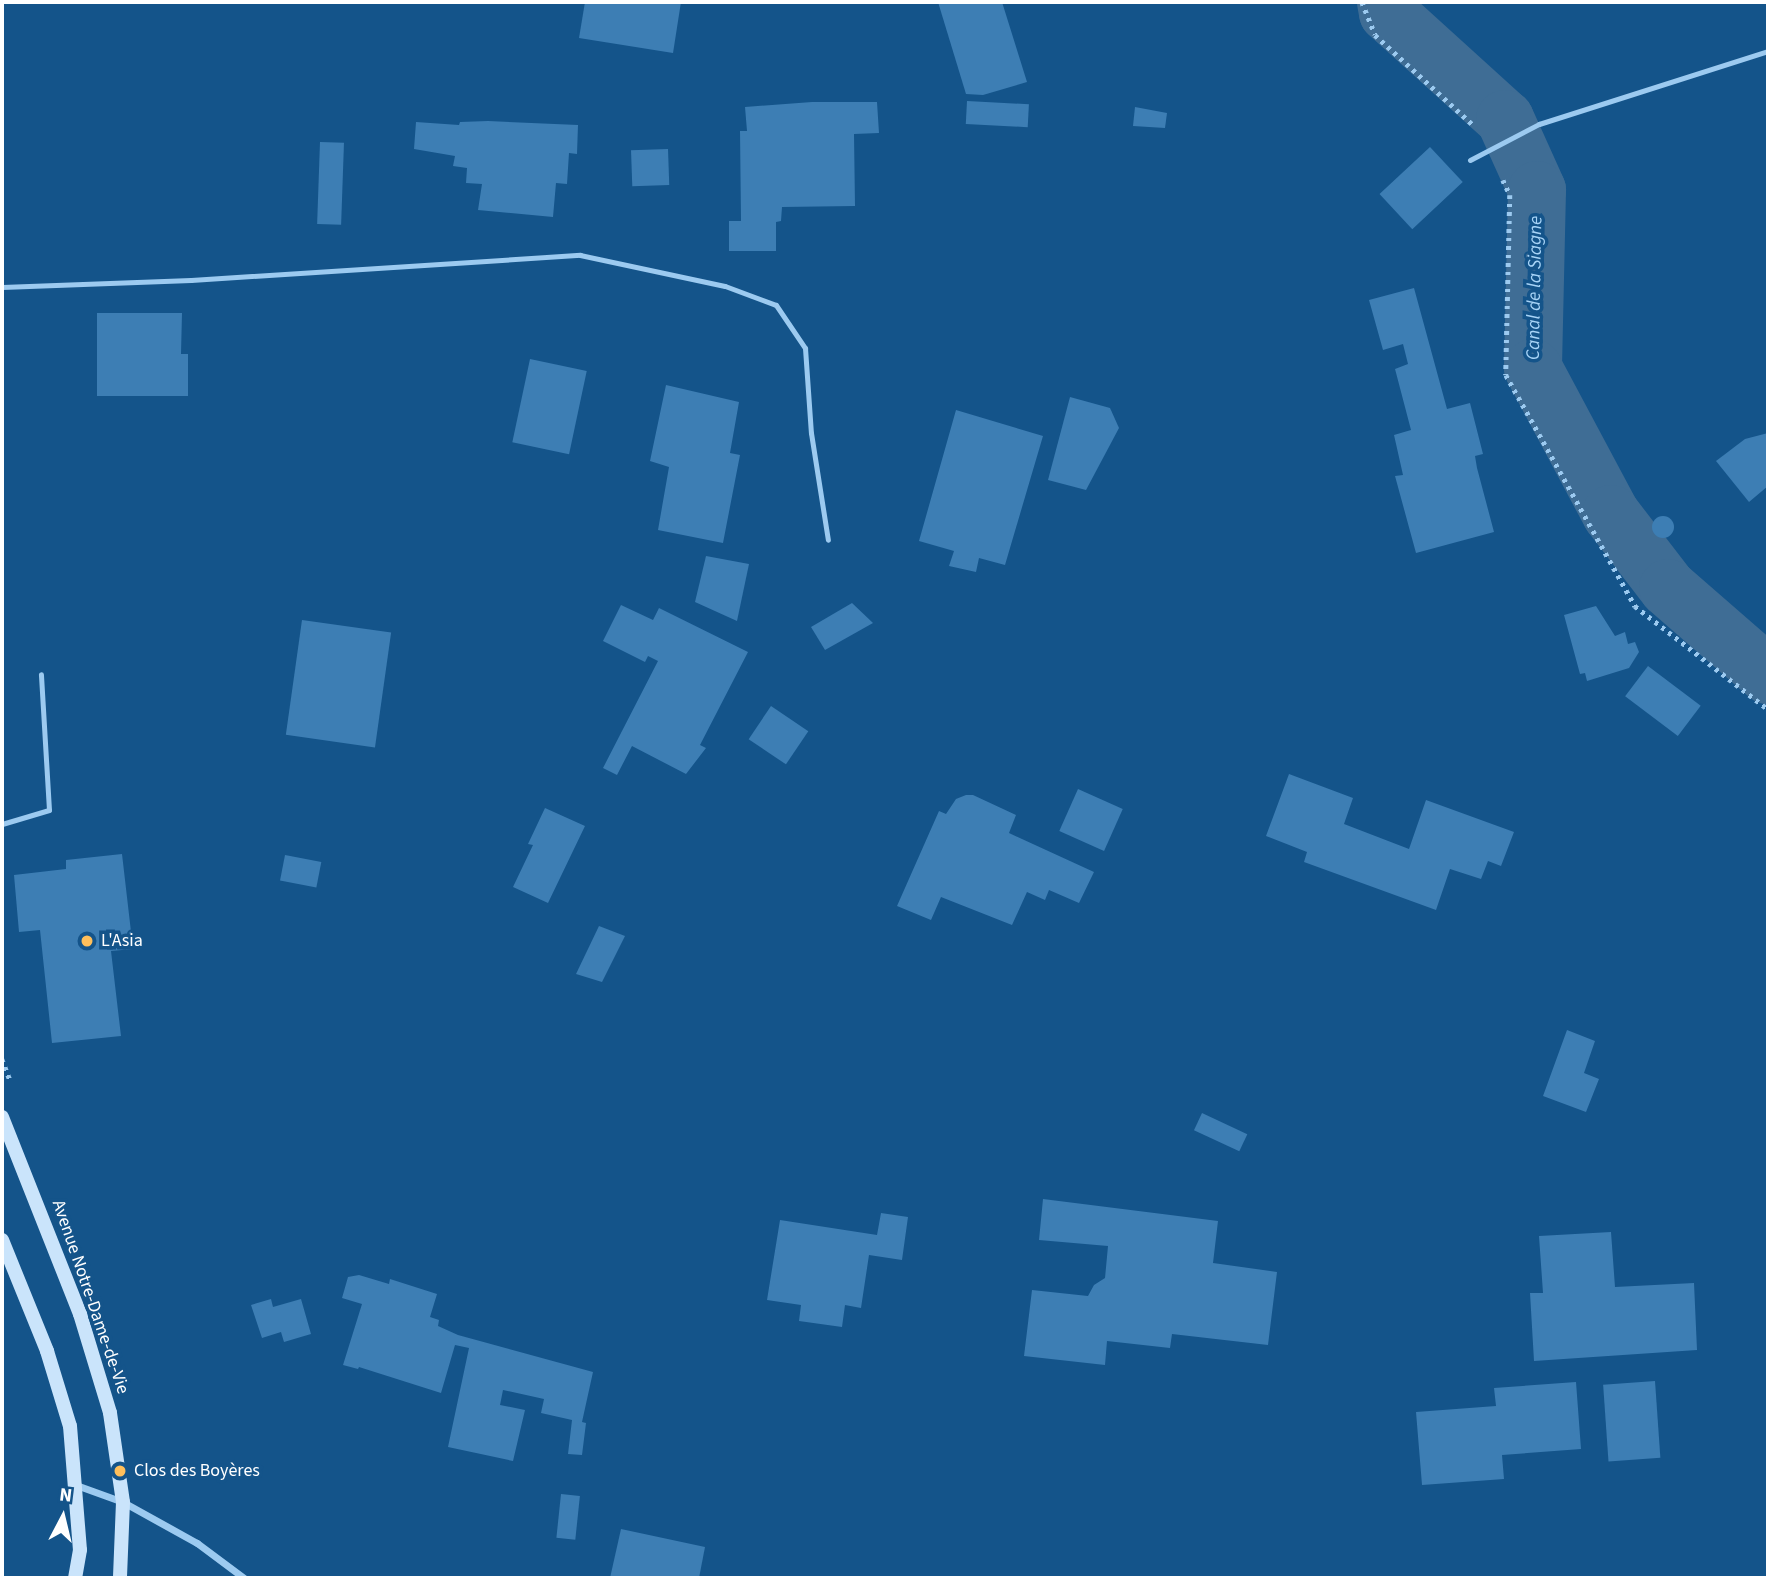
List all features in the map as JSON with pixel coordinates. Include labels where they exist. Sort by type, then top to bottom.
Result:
[{"type":"main road","name":"Avenue Notre-Dame-de-Vie","points":[[2,1117],[89,1342],[110,1413],[123,1502],[120,1578]]},
{"type":"main road","points":[[2,1240],[47,1351],[70,1426],[80,1550],[75,1578]]},
{"type":"street","points":[[76,1485],[123,1502],[197,1543],[244,1578]]},
{"type":"lane","points":[[1470,160],[1488,148],[1539,124],[1768,51]]},
{"type":"lane","points":[[2,287],[191,280],[580,255],[725,286],[776,305],[805,348],[811,433],[828,540]]},
{"type":"lane","points":[[2,824],[49,810],[41,674]]},
{"type":"path","points":[[1362,2],[1375,35],[1478,130],[1510,195],[1506,375],[1635,606],[1768,709]]},
{"type":"building","points":[[585,2],[681,2],[673,53],[579,38]]},
{"type":"building","points":[[938,2],[1002,2],[1027,82],[983,95],[966,94]]},
{"type":"building","points":[[967,101],[1029,104],[1028,127],[966,124]]},
{"type":"building","points":[[812,102],[877,102],[879,133],[854,134],[855,206],[782,207],[781,221],[776,222],[776,251],[729,251],[729,221],[741,221],[740,131],[747,131],[745,107]]},
{"type":"building","points":[[1135,107],[1167,113],[1165,128],[1133,126]]},
{"type":"building","points":[[416,122],[459,125],[460,122],[578,125],[577,154],[569,153],[567,184],[556,183],[553,217],[478,210],[482,184],[466,183],[467,168],[453,166],[455,156],[414,149]]},
{"type":"building","points":[[320,142],[344,143],[341,225],[317,224]]},
{"type":"building","points":[[1430,147],[1463,182],[1412,229],[1380,194]]},
{"type":"building","points":[[668,149],[669,185],[632,186],[631,150]]},
{"type":"building","points":[[1414,288],[1447,409],[1470,403],[1483,454],[1475,456],[1477,468],[1494,532],[1416,553],[1395,476],[1403,475],[1394,435],[1411,430],[1395,369],[1408,364],[1403,344],[1383,350],[1369,300]]},
{"type":"building","points":[[97,313],[182,313],[181,354],[188,354],[188,396],[97,396]]},
{"type":"building","points":[[530,359],[587,371],[569,454],[512,442]]},
{"type":"building","points":[[666,385],[739,402],[730,453],[740,455],[723,543],[658,530],[669,467],[650,461]]},
{"type":"building","points":[[1070,397],[1110,408],[1119,428],[1086,490],[1048,480]]},
{"type":"building","points":[[956,410],[1043,436],[1005,565],[979,558],[976,572],[949,566],[954,551],[919,541]]},
{"type":"building","points":[[1768,433],[1768,486],[1749,502],[1716,461],[1745,439]]},
{"type":"building","points":[[1663,516],[1671,519],[1674,527],[1671,535],[1663,538],[1655,535],[1652,527],[1655,519]]},
{"type":"building","points":[[706,556],[749,564],[737,621],[695,602]]},
{"type":"building","points":[[852,603],[873,623],[825,650],[811,627]]},
{"type":"building","points":[[621,605],[653,620],[659,608],[748,652],[700,745],[706,748],[686,774],[632,746],[617,775],[603,768],[658,661],[648,656],[645,662],[603,641]]},
{"type":"building","points":[[1596,606],[1615,636],[1625,632],[1628,644],[1635,642],[1639,652],[1629,668],[1587,681],[1585,673],[1580,674],[1564,615]]},
{"type":"building","points":[[302,620],[391,633],[375,747],[286,735]]},
{"type":"building","points":[[1648,666],[1701,706],[1678,736],[1625,696]]},
{"type":"building","points":[[771,706],[808,731],[786,764],[749,739]]},
{"type":"building","points":[[1289,774],[1353,798],[1344,824],[1409,849],[1426,800],[1514,832],[1501,866],[1488,861],[1481,879],[1450,869],[1436,910],[1304,862],[1307,852],[1266,836]]},
{"type":"building","points":[[1078,789],[1123,809],[1104,851],[1059,831]]},
{"type":"building","points":[[973,795],[1016,815],[1009,833],[1094,872],[1079,903],[1049,890],[1045,900],[1027,892],[1012,925],[941,897],[931,920],[897,906],[939,811],[946,814],[956,799]]},
{"type":"building","points":[[545,808],[585,826],[548,903],[513,887],[533,845],[528,844]]},
{"type":"building","name":"L'Asia","points":[[122,854],[133,949],[111,951],[121,1036],[52,1043],[40,930],[19,932],[14,875],[66,869],[66,860]]},
{"type":"building","points":[[285,855],[321,862],[316,888],[280,881]]},
{"type":"building","points":[[599,926],[625,936],[602,982],[576,974]]},
{"type":"building","points":[[1567,1030],[1595,1041],[1584,1073],[1599,1079],[1586,1112],[1543,1096]]},
{"type":"building","points":[[1202,1113],[1247,1134],[1239,1151],[1194,1130]]},
{"type":"building","points":[[1043,1199],[1218,1221],[1213,1263],[1277,1272],[1268,1345],[1172,1334],[1170,1348],[1107,1341],[1105,1365],[1024,1356],[1032,1290],[1088,1296],[1094,1285],[1105,1278],[1108,1246],[1039,1240]]},
{"type":"building","points":[[881,1213],[908,1217],[902,1260],[869,1255],[861,1308],[845,1305],[842,1327],[799,1321],[801,1305],[767,1300],[780,1220],[877,1235]]},
{"type":"building","points":[[1611,1232],[1615,1287],[1694,1283],[1697,1350],[1534,1361],[1530,1293],[1543,1293],[1539,1236]]},
{"type":"building","points":[[359,1275],[389,1284],[390,1279],[437,1294],[430,1317],[439,1320],[438,1326],[458,1335],[593,1372],[582,1422],[586,1423],[582,1455],[568,1454],[572,1420],[541,1413],[544,1399],[503,1390],[500,1405],[525,1410],[513,1461],[448,1447],[469,1348],[455,1345],[441,1393],[359,1367],[358,1369],[343,1365],[362,1304],[342,1298],[348,1277]]},
{"type":"building","points":[[271,1299],[273,1307],[301,1299],[311,1334],[284,1342],[281,1332],[262,1338],[251,1305]]},
{"type":"building","points":[[1655,1381],[1660,1458],[1608,1461],[1603,1385]]},
{"type":"building","points":[[1576,1382],[1581,1449],[1502,1455],[1504,1479],[1422,1485],[1416,1412],[1496,1406],[1494,1388]]},
{"type":"building","points":[[561,1494],[580,1496],[575,1540],[556,1538]]},
{"type":"building","points":[[621,1529],[705,1547],[699,1578],[610,1578]]},
{"type":"waterway","name":"Canal de la Siagne","points":[[1386,2],[1388,13],[1505,119],[1537,190],[1533,368],[1611,514],[1668,588],[1768,675]]},
{"type":"place","name":"L'Asia","points":[[87,941]]},
{"type":"place","name":"Clos des Boyères","points":[[120,1471]]}]
